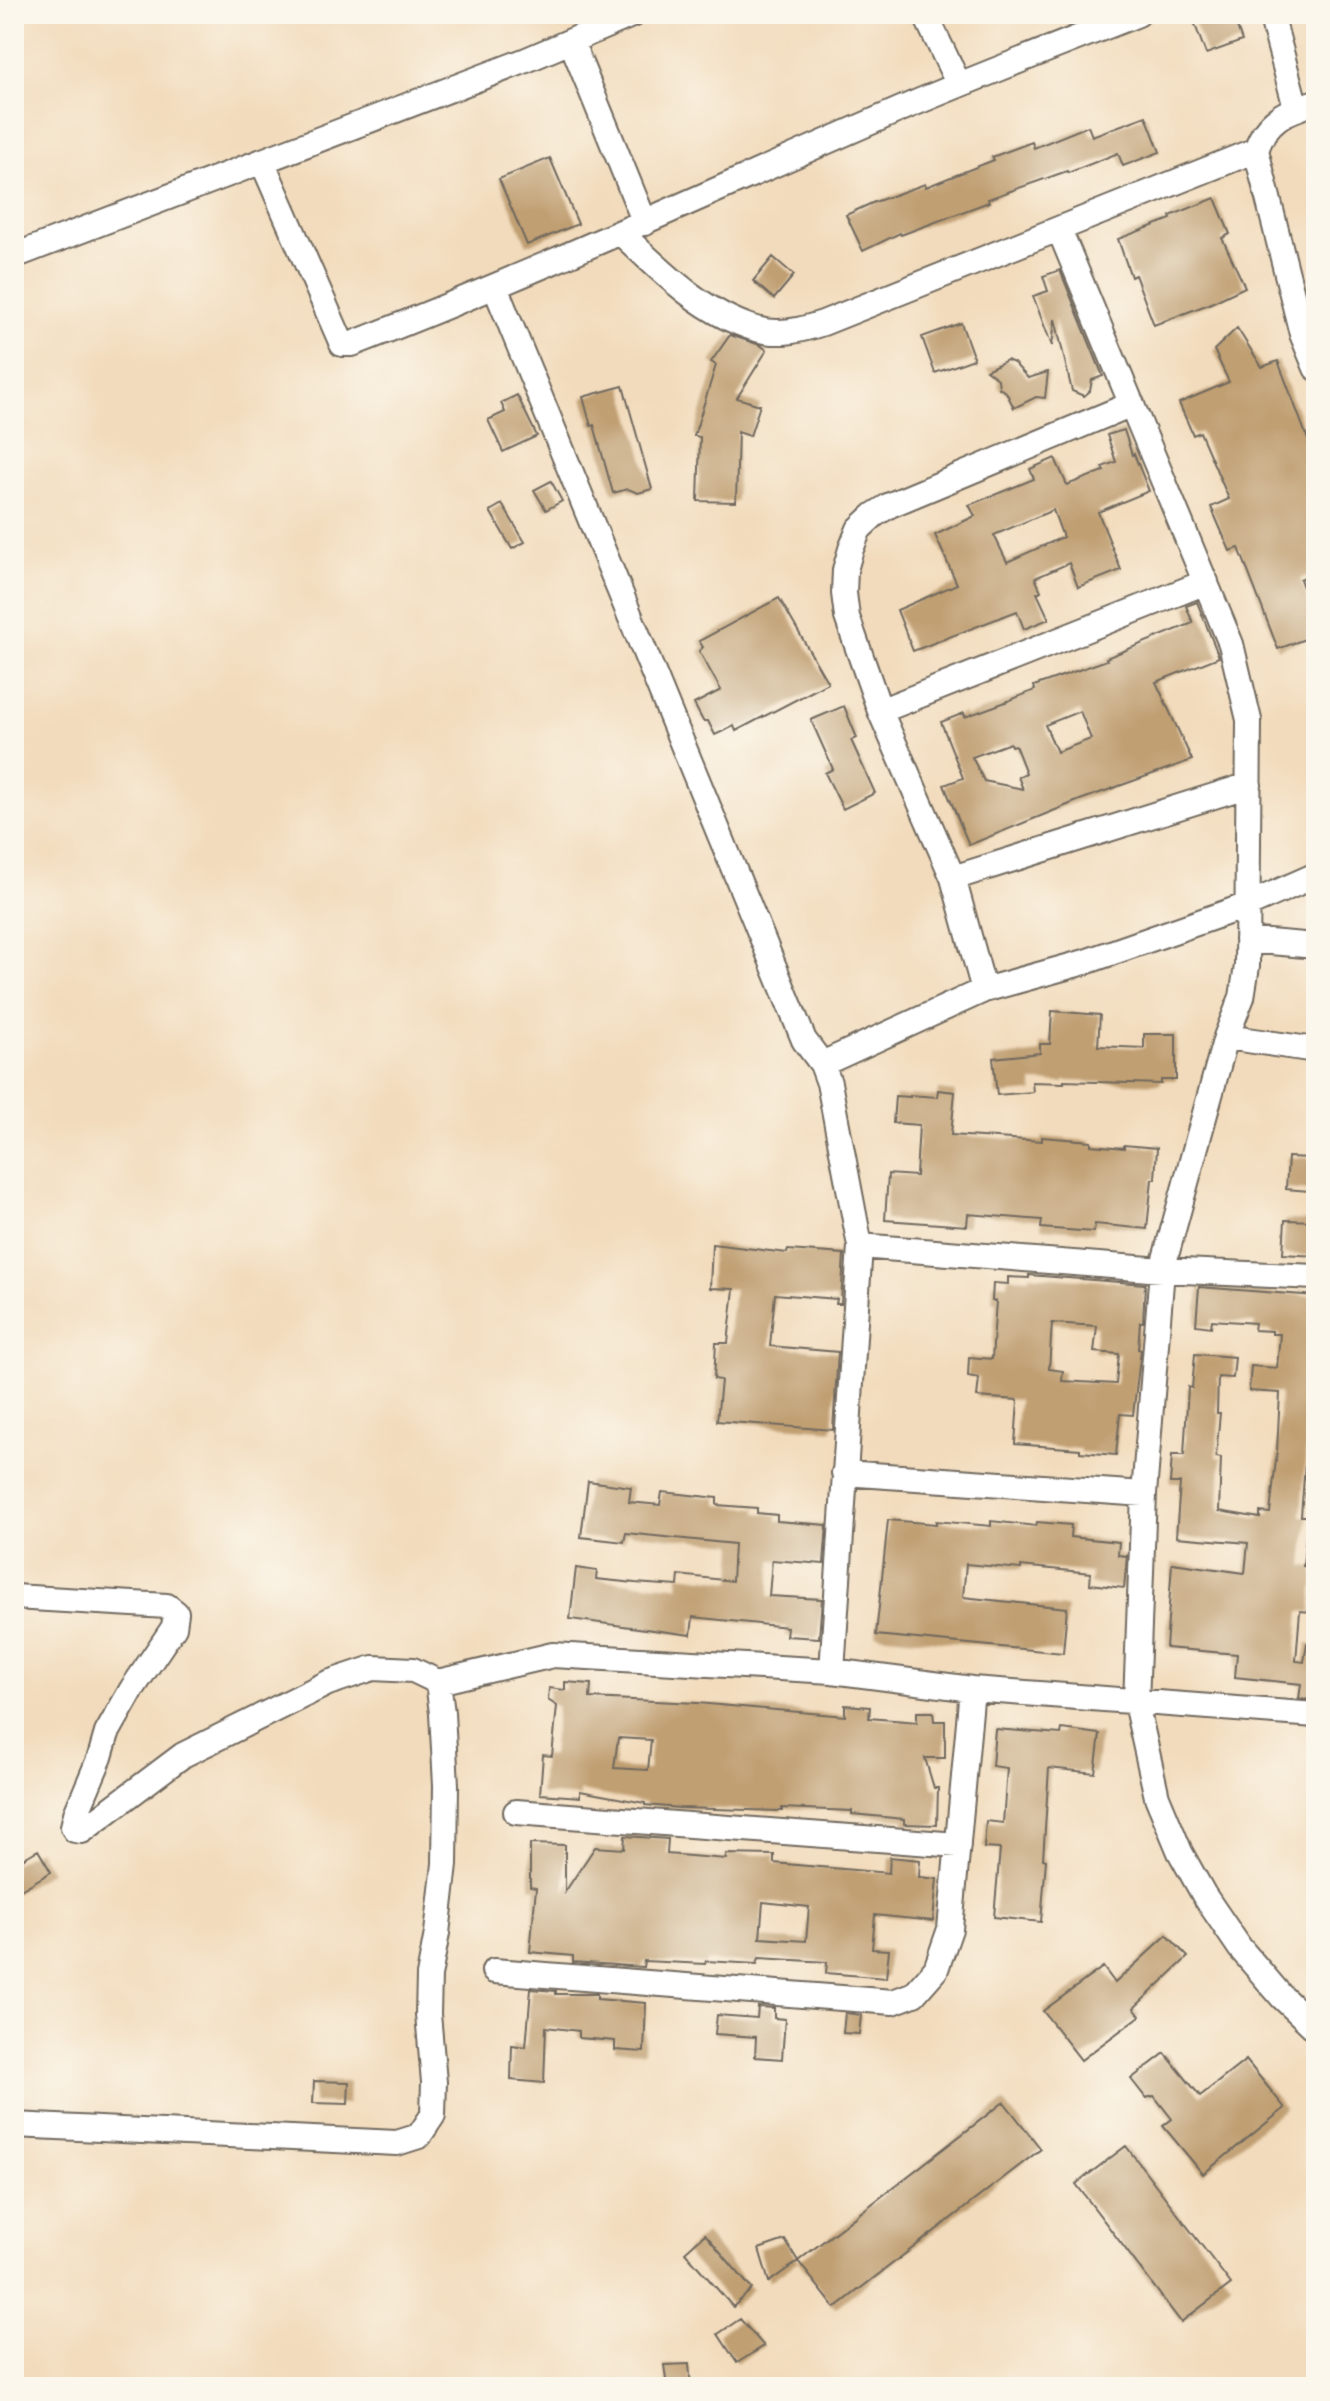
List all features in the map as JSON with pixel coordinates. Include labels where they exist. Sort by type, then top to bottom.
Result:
[{"type":"street","points":[[14,256],[634,14]]},
{"type":"street","points":[[925,14],[959,85]]},
{"type":"street","points":[[262,161],[342,344],[352,344],[645,223],[959,85],[1138,14]]},
{"type":"street","points":[[1271,14],[1306,105],[1275,119],[1267,127],[1256,150],[1309,331],[1316,368]]},
{"type":"street","points":[[571,41],[645,223]]},
{"type":"street","points":[[621,233],[668,278],[725,316],[758,330],[800,330],[1256,150]]},
{"type":"street","points":[[1059,229],[1231,644],[1249,720],[1247,966],[1242,997],[1226,1037],[1162,1270],[1144,1494],[1136,1703],[1157,1797],[1180,1852],[1204,1895],[1240,1948],[1282,1997],[1316,2029]]},
{"type":"street","points":[[495,287],[804,1040],[822,1064],[829,1083],[860,1246],[832,1671]]},
{"type":"street","points":[[984,990],[953,878],[880,711],[847,617],[845,570],[859,529],[890,505],[1132,404]]},
{"type":"street","points":[[880,711],[1206,582]]},
{"type":"street","points":[[953,878],[1249,785]]},
{"type":"street","points":[[822,1064],[984,990],[1085,962],[1248,905],[1316,875]]},
{"type":"street","points":[[1247,940],[1316,946]]},
{"type":"street","points":[[1226,1037],[1316,1050]]},
{"type":"street","points":[[860,1246],[1162,1270],[1316,1277]]},
{"type":"street","points":[[844,1473],[1144,1494]]},
{"type":"street","points":[[14,1597],[167,1606],[176,1613],[174,1627],[107,1733],[76,1814],[73,1827],[82,1831],[183,1755],[328,1683],[373,1668],[413,1670],[438,1682],[553,1655],[832,1671],[972,1689],[1316,1715]]},
{"type":"street","points":[[14,2125],[397,2143],[419,2136],[433,2115],[429,1976],[445,1864],[446,1785],[438,1682]]},
{"type":"street","points":[[494,1971],[893,2002],[914,1994],[936,1969],[950,1929],[972,1689]]},
{"type":"street","points":[[516,1812],[958,1845]]},
{"type":"building","points":[[1191,14],[1232,14],[1242,41],[1206,54]]},
{"type":"building","points":[[1146,116],[1160,152],[1123,166],[1118,153],[988,199],[989,202],[900,233],[863,251],[846,215],[925,184],[926,187],[1032,142],[1034,148],[1088,126],[1092,136]]},
{"type":"building","points":[[550,158],[578,224],[527,245],[499,179]]},
{"type":"building","points":[[1215,198],[1230,234],[1222,238],[1245,287],[1154,325],[1135,275],[1131,277],[1118,239]]},
{"type":"building","points":[[773,257],[794,275],[774,299],[753,281]]},
{"type":"building","points":[[1060,270],[1103,376],[1092,380],[1090,391],[1084,396],[1072,391],[1055,319],[1052,346],[1033,296],[1048,291],[1043,276]]},
{"type":"building","points":[[961,323],[974,359],[935,373],[922,337]]},
{"type":"building","points":[[1237,328],[1262,367],[1278,361],[1316,461],[1316,572],[1300,579],[1316,623],[1316,635],[1278,649],[1239,548],[1230,551],[1211,507],[1229,499],[1200,432],[1193,435],[1179,403],[1229,382],[1214,350]]},
{"type":"building","points":[[730,335],[767,350],[737,398],[760,405],[750,436],[738,432],[736,502],[698,501],[700,437],[694,436],[716,365],[711,362]]},
{"type":"building","points":[[1007,360],[1028,378],[1048,372],[1045,398],[1036,397],[1014,408],[1006,392],[999,388],[998,379],[986,370]]},
{"type":"building","points":[[623,386],[652,489],[638,493],[628,489],[613,493],[583,397]]},
{"type":"building","points":[[517,395],[537,436],[503,452],[488,420],[505,412],[501,403]]},
{"type":"building","points":[[1124,430],[1149,491],[1098,512],[1121,570],[1078,587],[1069,563],[1035,578],[1041,591],[1037,593],[1049,619],[1024,629],[1017,611],[913,651],[897,610],[957,584],[935,535],[975,516],[969,505],[1034,479],[1030,469],[1055,458],[1067,485],[1104,471],[1102,467],[1116,462],[1107,435]],"holes":[[[1053,510],[1063,537],[1007,562],[994,535]]]},
{"type":"building","points":[[551,481],[562,501],[546,510],[534,490]]},
{"type":"building","points":[[502,504],[525,542],[512,549],[490,511]]},
{"type":"building","points":[[779,598],[828,683],[736,731],[734,726],[715,735],[694,704],[721,690],[699,651],[703,647],[699,641]]},
{"type":"building","points":[[1197,602],[1219,657],[1156,682],[1192,760],[1080,800],[969,845],[944,785],[963,778],[941,722],[1003,703],[1035,690],[1034,686],[1107,660],[1193,623],[1186,606]],"holes":[[[1080,711],[1091,739],[1057,752],[1045,725]],[[1010,743],[1011,746],[1015,745],[1026,773],[1018,777],[1023,789],[984,781],[972,757]]]},
{"type":"building","points":[[844,706],[857,738],[851,740],[875,793],[843,809],[825,773],[833,769],[811,720]]},
{"type":"building","points":[[1052,1011],[1100,1015],[1098,1046],[1144,1048],[1144,1034],[1176,1034],[1176,1080],[1161,1080],[1161,1084],[1032,1082],[1033,1092],[997,1095],[993,1058],[1040,1053],[1040,1044],[1050,1044]]},
{"type":"building","points":[[938,1090],[955,1092],[951,1135],[1042,1141],[1042,1137],[1091,1141],[1091,1145],[1157,1148],[1147,1229],[1095,1224],[1094,1232],[1041,1228],[1042,1220],[968,1214],[967,1226],[885,1220],[888,1174],[916,1176],[919,1125],[893,1123],[895,1096],[937,1097]]},
{"type":"building","points":[[1288,1157],[1311,1158],[1309,1191],[1286,1189]]},
{"type":"building","points":[[1285,1220],[1316,1221],[1316,1256],[1283,1254]]},
{"type":"building","points":[[712,1244],[787,1253],[788,1250],[844,1254],[841,1304],[836,1304],[837,1299],[775,1294],[770,1346],[838,1352],[833,1430],[717,1421],[721,1380],[714,1379],[716,1343],[728,1343],[734,1289],[710,1288]]},
{"type":"building","points":[[1029,1275],[1145,1284],[1133,1415],[1120,1414],[1116,1455],[1015,1444],[1018,1400],[977,1397],[979,1378],[968,1376],[969,1357],[992,1359],[996,1301],[992,1301],[993,1283],[1008,1284],[1008,1277],[1029,1278]],"holes":[[[1052,1323],[1097,1326],[1094,1352],[1119,1354],[1116,1384],[1062,1381],[1063,1371],[1049,1369]]]},
{"type":"building","points":[[1199,1287],[1316,1296],[1316,1439],[1307,1438],[1301,1516],[1308,1516],[1303,1566],[1315,1567],[1311,1612],[1300,1611],[1296,1661],[1304,1662],[1307,1643],[1316,1644],[1316,1700],[1299,1699],[1301,1684],[1235,1677],[1237,1654],[1166,1648],[1172,1563],[1245,1573],[1248,1543],[1176,1537],[1180,1483],[1170,1483],[1172,1455],[1184,1455],[1188,1387],[1192,1388],[1195,1354],[1235,1357],[1233,1378],[1218,1377],[1217,1413],[1220,1413],[1216,1457],[1221,1458],[1219,1511],[1260,1518],[1260,1512],[1270,1513],[1277,1451],[1280,1393],[1249,1391],[1251,1366],[1277,1368],[1280,1334],[1254,1330],[1255,1323],[1212,1320],[1211,1327],[1196,1325]]},
{"type":"building","points":[[588,1481],[631,1487],[629,1502],[660,1505],[662,1492],[717,1498],[717,1505],[757,1508],[757,1513],[777,1515],[777,1521],[827,1525],[824,1564],[772,1560],[769,1596],[822,1599],[819,1638],[786,1636],[787,1627],[693,1617],[691,1635],[570,1619],[576,1568],[597,1571],[596,1579],[635,1583],[678,1586],[679,1575],[732,1581],[734,1544],[626,1533],[624,1542],[581,1537]]},
{"type":"building","points":[[888,1520],[991,1526],[991,1521],[1036,1526],[1037,1522],[1071,1525],[1070,1537],[1119,1542],[1118,1555],[1127,1556],[1124,1588],[1090,1584],[1091,1573],[966,1564],[963,1597],[1067,1608],[1063,1653],[876,1635]]},
{"type":"building","points":[[565,1682],[591,1684],[590,1698],[697,1703],[845,1716],[845,1705],[870,1707],[869,1718],[917,1722],[917,1712],[933,1712],[934,1721],[945,1721],[945,1758],[925,1758],[934,1788],[938,1788],[937,1825],[904,1824],[904,1819],[852,1814],[852,1811],[680,1808],[645,1805],[580,1791],[580,1797],[540,1794],[543,1755],[552,1756],[557,1706],[548,1700],[549,1688],[565,1690]],"holes":[[[618,1738],[651,1740],[648,1770],[614,1768]]]},
{"type":"building","points":[[995,1729],[1061,1734],[1062,1729],[1100,1734],[1095,1773],[1049,1768],[1041,1922],[994,1917],[1000,1849],[984,1848],[986,1821],[1003,1823],[1007,1768],[992,1766]]},
{"type":"building","points":[[625,1836],[668,1839],[667,1854],[726,1859],[726,1854],[774,1855],[774,1863],[889,1873],[890,1857],[920,1860],[919,1877],[937,1879],[933,1921],[875,1915],[872,1949],[889,1950],[886,1978],[826,1973],[827,1962],[759,1958],[757,1964],[644,1961],[643,1967],[573,1962],[573,1956],[530,1952],[536,1888],[530,1887],[530,1844],[565,1845],[565,1892],[595,1847],[624,1849]],"holes":[[[763,1902],[809,1907],[806,1941],[760,1938]]]},
{"type":"building","points":[[38,1850],[51,1872],[14,1894],[14,1864]]},
{"type":"building","points":[[1167,1935],[1188,1957],[1134,2008],[1140,2016],[1081,2060],[1043,2011],[1103,1967],[1115,1983]]},
{"type":"building","points":[[531,1989],[556,1991],[556,1994],[597,1994],[597,1999],[646,2003],[644,2052],[615,2050],[615,2041],[579,2038],[579,2031],[546,2027],[544,2083],[511,2080],[512,2045],[526,2047]]},
{"type":"building","points":[[758,2007],[774,2008],[774,2018],[785,2019],[782,2059],[755,2057],[756,2037],[715,2034],[717,2015],[757,2018]]},
{"type":"building","points":[[845,2013],[861,2015],[859,2034],[843,2033]]},
{"type":"building","points":[[1165,2053],[1200,2096],[1246,2060],[1285,2108],[1203,2174],[1163,2126],[1172,2119],[1154,2096],[1146,2098],[1131,2079]]},
{"type":"building","points":[[314,2081],[349,2082],[348,2104],[313,2103]]},
{"type":"building","points":[[1004,2102],[1041,2149],[835,2308],[798,2261]]},
{"type":"building","points":[[1126,2146],[1231,2284],[1181,2322],[1076,2184]]},
{"type":"building","points":[[705,2234],[752,2289],[733,2307],[685,2252]]},
{"type":"building","points":[[785,2240],[798,2261],[769,2282],[759,2249]]},
{"type":"building","points":[[740,2319],[764,2346],[737,2363],[718,2334]]},
{"type":"building","points":[[689,2364],[691,2387],[667,2387],[664,2365]]}]
